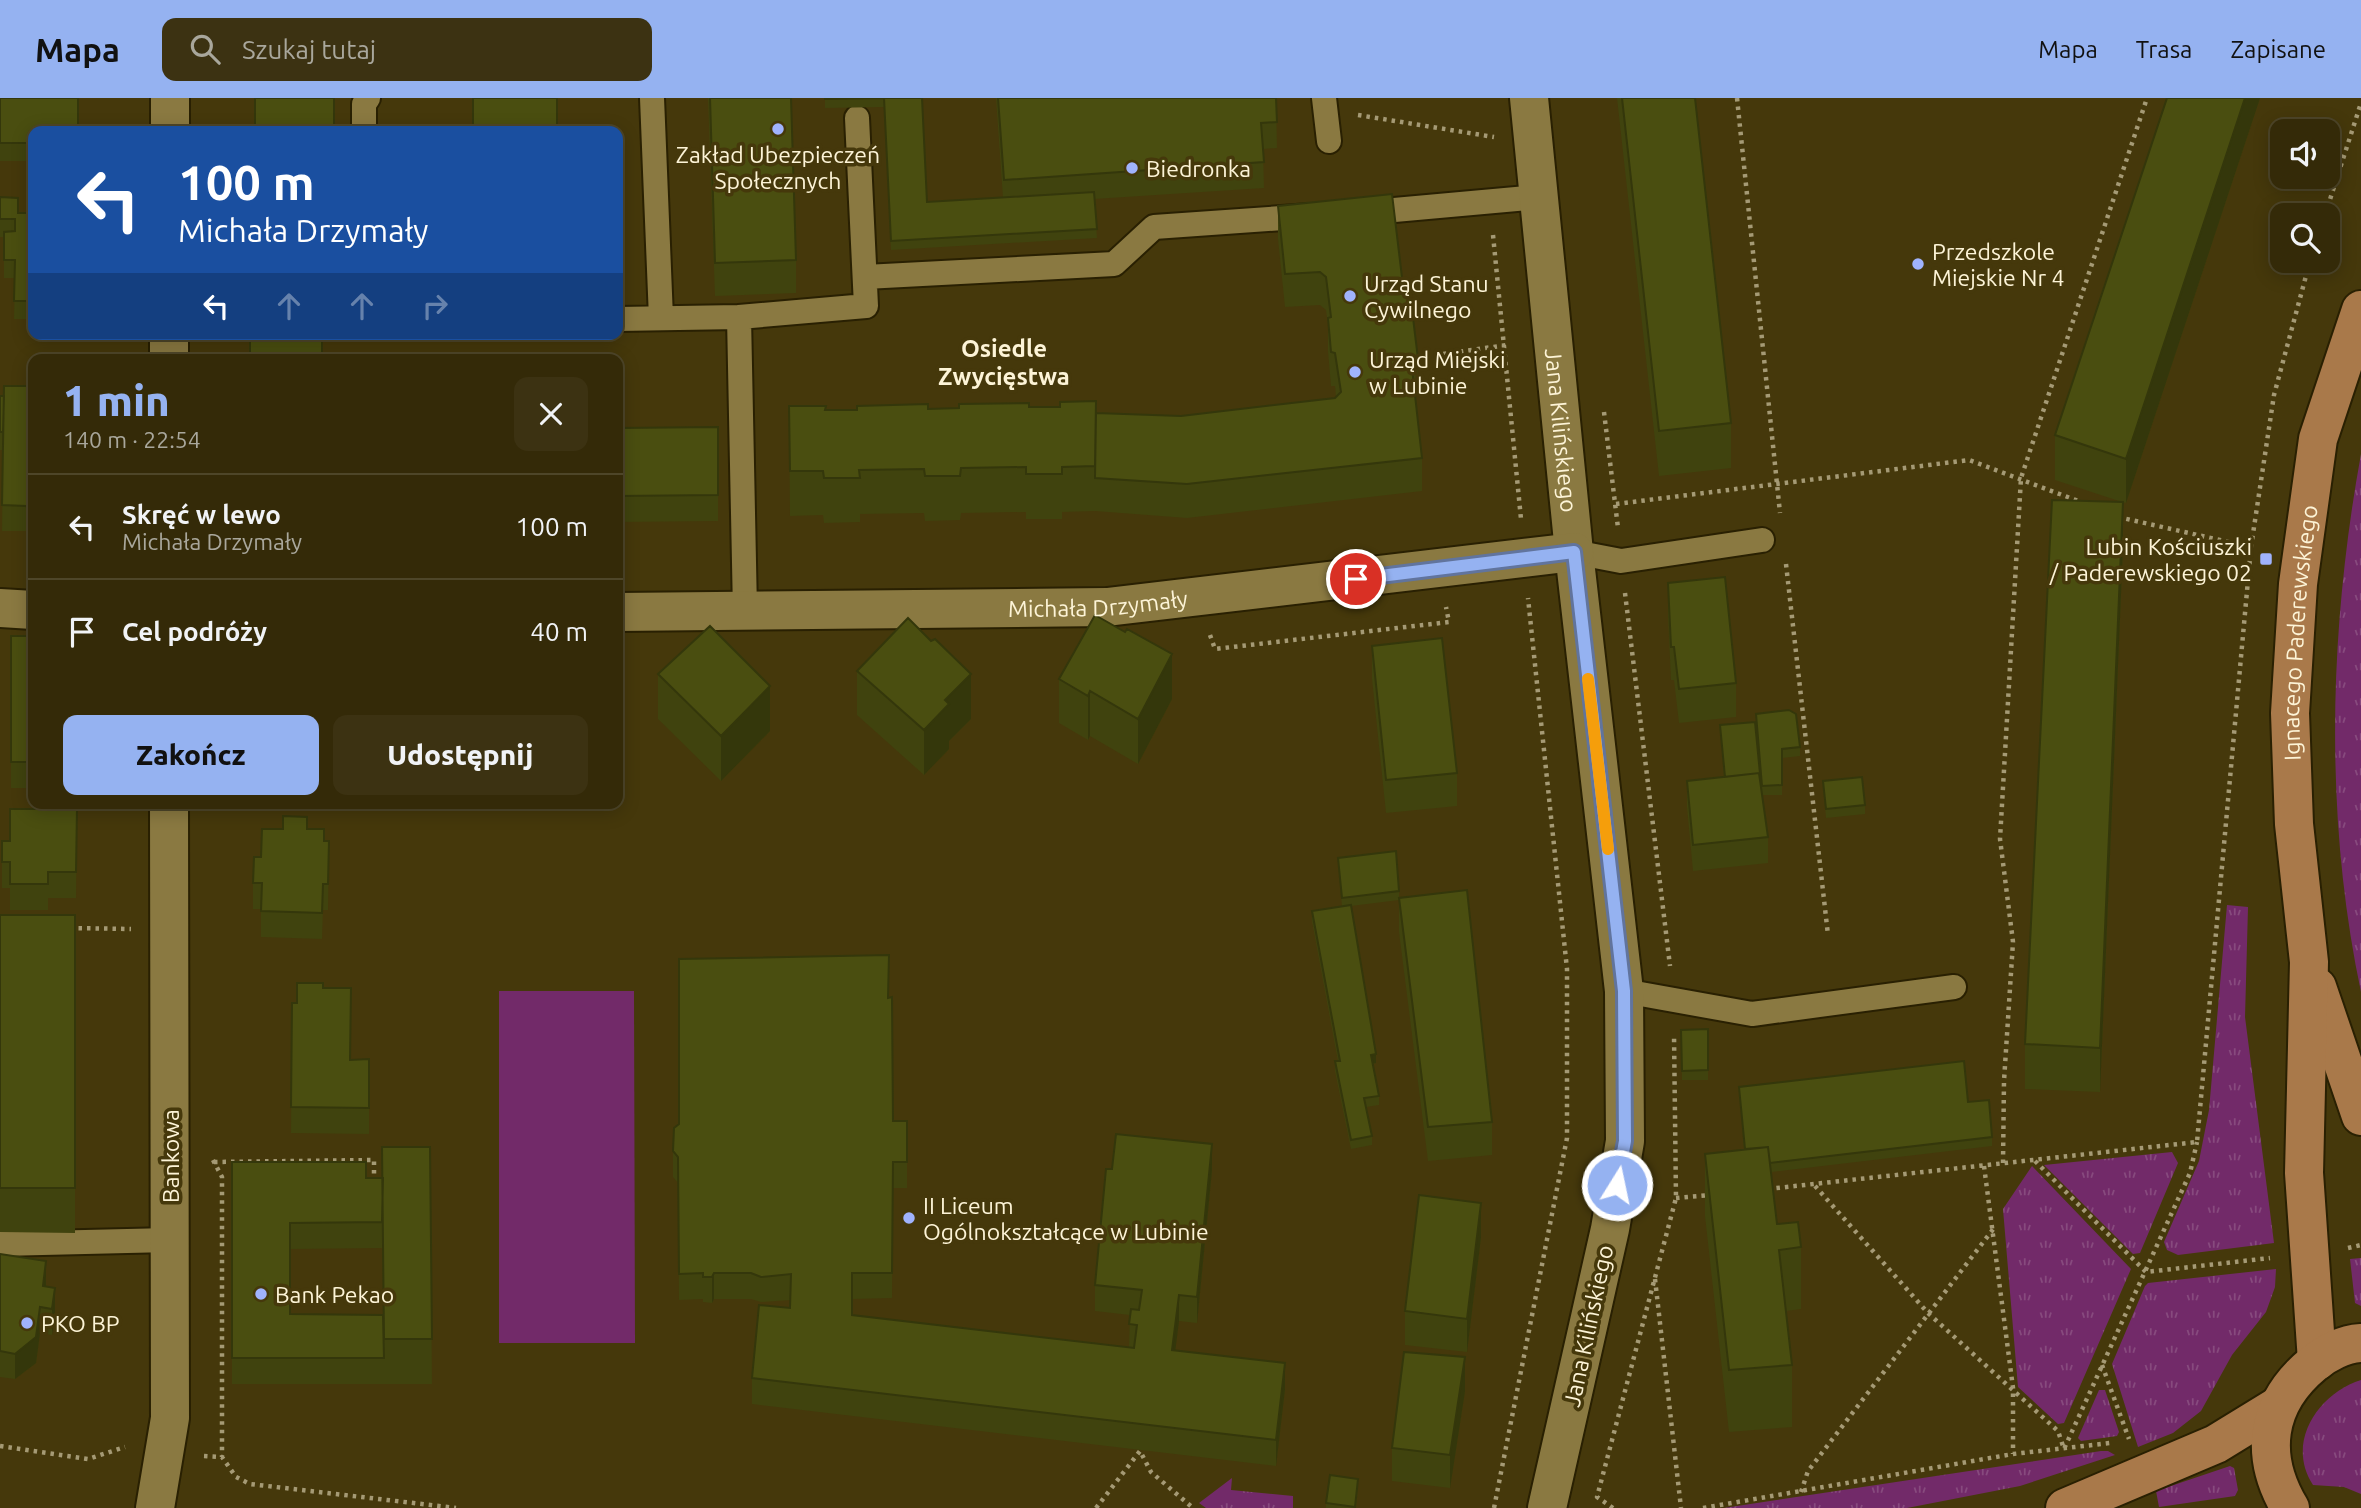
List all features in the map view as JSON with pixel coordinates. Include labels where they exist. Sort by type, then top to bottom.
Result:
[{"type":"street","points":[[170,98],[170,126]]},
{"type":"street","name":"Jana Kilińskiego","points":[[1529,98],[1574,552],[1624,991],[1625,1141],[1610,1229],[1547,1508]]},
{"type":"street","name":"Ignacego Paderewskiego","points":[[2317,1361],[2304,1173],[2309,962],[2294,824],[2290,713],[2298,584],[2318,439],[2361,310]]},
{"type":"street","name":"Michała Drzymały","points":[[623,612],[1107,607],[1574,552]]},
{"type":"street","points":[[0,608],[28,610]]},
{"type":"street","name":"Bankowa","points":[[155,1508],[170,1418],[169,809]]},
{"type":"street","name":"Ignacego Paderewskiego","points":[[2309,962],[2361,1116]]},
{"type":"street","points":[[2290,1508],[2275,1482],[2270,1443],[2278,1406],[2293,1381],[2317,1361],[2347,1344],[2361,1343]]},
{"type":"street","points":[[2065,1508],[2216,1444],[2278,1406]]},
{"type":"lane","points":[[365,126],[364,104],[368,98]]},
{"type":"lane","points":[[652,98],[661,318]]},
{"type":"lane","points":[[1324,104],[1329,141]]},
{"type":"lane","points":[[623,319],[739,317],[866,306],[857,118]]},
{"type":"lane","points":[[865,277],[1114,264],[1154,228],[1538,197]]},
{"type":"lane","points":[[739,317],[745,611]]},
{"type":"lane","points":[[1574,552],[1621,561],[1762,540]]},
{"type":"lane","points":[[1624,991],[1752,1014],[1954,987]]},
{"type":"lane","points":[[0,1244],[170,1240]]},
{"type":"path","points":[[2003,1163],[2004,1081],[2013,942],[2000,839],[2021,478],[2147,98]]},
{"type":"path","points":[[2329,203],[2361,103]]},
{"type":"path","points":[[1324,104],[1506,139]]},
{"type":"path","points":[[1490,202],[1567,969],[1567,1138],[1494,1508]]},
{"type":"path","points":[[2063,1449],[2190,1173],[2197,1142],[2251,547],[2274,395],[2307,273]]},
{"type":"path","points":[[1602,399],[1674,1000],[1676,1198],[1597,1497],[1613,1508]]},
{"type":"path","points":[[1616,504],[1969,460],[2093,507]]},
{"type":"path","points":[[2105,512],[2129,522],[2251,547]]},
{"type":"path","points":[[66,928],[132,929]]},
{"type":"path","points":[[1759,1190],[2197,1142]]},
{"type":"path","points":[[213,1149],[213,1163],[222,1177],[222,1457],[236,1477],[250,1484],[456,1508]]},
{"type":"path","points":[[213,1163],[374,1160],[374,1193]]},
{"type":"path","points":[[2034,1160],[2146,1272]]},
{"type":"path","points":[[1984,1166],[1994,1228],[2012,1388],[2013,1454]]},
{"type":"path","points":[[1814,1185],[1928,1314],[2058,1431],[2063,1449]]},
{"type":"path","points":[[1676,1198],[1717,1194]]},
{"type":"path","points":[[1801,1493],[1808,1471],[1994,1228]]},
{"type":"path","points":[[2146,1272],[2311,1254],[2361,1245]]},
{"type":"path","points":[[1655,1276],[1681,1508]]},
{"type":"path","points":[[1703,1508],[2013,1454],[2129,1440]]},
{"type":"path","points":[[0,1446],[88,1459],[123,1446],[222,1457]]},
{"type":"path","points":[[1096,1508],[1140,1451],[1151,1472],[1193,1508]]},
{"type":"green space","points":[[2361,454],[2361,992],[2341,859],[2335,723],[2342,587]]},
{"type":"green space","points":[[2227,905],[2248,907],[2245,1017],[2274,1243],[2178,1255],[2167,1250],[2164,1242],[2199,1161],[2209,1110]]},
{"type":"green space","points":[[499,991],[634,991],[635,1343],[499,1343]]},
{"type":"green space","points":[[2172,1152],[2178,1163],[2140,1253],[2133,1254],[2044,1165]]},
{"type":"green space","points":[[2032,1166],[2131,1269],[2064,1423],[2058,1424],[2018,1387],[2003,1209]]},
{"type":"green space","points":[[2361,1258],[2361,1306],[2355,1303],[2350,1259]]},
{"type":"green space","points":[[2276,1269],[2275,1287],[2266,1312],[2232,1355],[2201,1411],[2173,1433],[2138,1447],[2112,1364],[2145,1286],[2148,1283]]},
{"type":"green space","points":[[2361,1380],[2361,1494],[2344,1487],[2313,1485],[2305,1469],[2303,1452],[2311,1421],[2332,1396]]},
{"type":"green space","points":[[2099,1390],[2105,1390],[2119,1432],[2117,1436],[2081,1441],[2078,1438]]},
{"type":"green space","points":[[2101,1451],[2115,1455],[2020,1486],[1907,1508],[1724,1508]]},
{"type":"green space","points":[[2230,1466],[2234,1468],[2238,1490],[2235,1496],[2159,1507],[2156,1491]]},
{"type":"green space","points":[[1232,1478],[1231,1490],[1293,1496],[1293,1508],[1206,1508],[1199,1503]]},
{"type":"building","points":[[0,98],[78,98],[78,126],[28,126],[28,143],[0,143]]},
{"type":"building","points":[[255,98],[334,98],[334,126],[255,126]]},
{"type":"building","points":[[473,98],[557,98],[557,126],[473,126]]},
{"type":"building","points":[[710,98],[791,98],[796,260],[715,263]]},
{"type":"building","points":[[884,98],[922,98],[927,202],[1094,192],[1097,229],[891,241]]},
{"type":"building","name":"Biedronka","points":[[998,98],[1276,98],[1277,122],[1261,123],[1264,162],[1004,180]]},
{"type":"building","points":[[1622,98],[1695,98],[1731,423],[1659,431]]},
{"type":"building","points":[[2167,98],[2245,98],[2126,459],[2055,435]]},
{"type":"building","points":[[1392,194],[1404,294],[1410,293],[1418,359],[1411,359],[1422,458],[1187,484],[1095,478],[1096,413],[1181,416],[1335,398],[1341,392],[1335,353],[1331,352],[1328,318],[1331,317],[1326,277],[1320,272],[1285,274],[1278,206]]},
{"type":"building","points":[[0,197],[18,198],[18,213],[28,213],[28,301],[14,301],[15,260],[4,260],[4,232],[15,231],[15,219],[0,219]]},
{"type":"building","points":[[250,340],[322,340],[322,354],[250,354]]},
{"type":"building","points":[[4,386],[28,386],[28,508],[2,505]]},
{"type":"building","points":[[0,396],[4,396],[3,432],[0,432]]},
{"type":"building","points":[[1096,401],[1095,466],[1062,467],[1062,474],[1026,474],[1026,467],[961,468],[960,476],[925,476],[924,469],[859,470],[860,478],[824,478],[823,471],[790,471],[789,406],[826,406],[825,410],[857,410],[857,406],[928,404],[928,409],[959,408],[959,404],[1029,403],[1029,407],[1060,407],[1060,402]]},
{"type":"building","points":[[718,427],[718,495],[623,496],[623,428]]},
{"type":"building","points":[[2052,500],[2123,502],[2100,1048],[2025,1044]]},
{"type":"building","points":[[1725,577],[1736,683],[1679,689],[1674,647],[1671,647],[1668,583]]},
{"type":"building","points":[[1095,615],[1172,654],[1138,719],[1090,691],[1088,696],[1059,679]]},
{"type":"building","points":[[908,618],[931,641],[935,639],[971,674],[945,700],[949,704],[924,730],[857,671]]},
{"type":"building","points":[[710,626],[770,686],[721,736],[658,674]]},
{"type":"building","points":[[11,636],[28,636],[28,762],[11,762]]},
{"type":"building","points":[[1442,638],[1457,773],[1386,780],[1372,646]]},
{"type":"building","points":[[1789,710],[1796,714],[1800,747],[1782,749],[1782,785],[1762,786],[1756,714]]},
{"type":"building","points":[[1755,722],[1761,784],[1759,773],[1725,777],[1720,725]]},
{"type":"building","points":[[1759,773],[1768,837],[1693,845],[1687,781]]},
{"type":"building","points":[[1862,777],[1865,805],[1826,809],[1823,781]]},
{"type":"building","points":[[10,809],[77,809],[76,872],[48,872],[48,884],[10,884],[10,862],[2,862],[2,841],[10,841]]},
{"type":"building","points":[[283,816],[307,817],[307,829],[324,829],[324,841],[329,841],[328,884],[323,884],[322,913],[261,911],[262,883],[253,883],[254,857],[261,857],[262,829],[283,829]]},
{"type":"building","points":[[1396,851],[1399,891],[1342,898],[1338,858]]},
{"type":"building","points":[[1467,890],[1492,1122],[1428,1127],[1399,898]]},
{"type":"building","points":[[1351,905],[1376,1054],[1371,1055],[1379,1096],[1364,1098],[1372,1136],[1351,1140],[1335,1061],[1340,1061],[1312,911]]},
{"type":"building","points":[[0,915],[75,915],[75,1188],[0,1188]]},
{"type":"building","points":[[889,955],[893,1121],[907,1121],[907,1162],[893,1162],[892,1273],[852,1273],[852,1315],[1134,1348],[1137,1325],[1129,1324],[1131,1309],[1139,1310],[1142,1290],[1095,1285],[1106,1169],[1112,1169],[1116,1134],[1212,1144],[1197,1297],[1179,1295],[1172,1350],[1285,1363],[1276,1440],[752,1378],[759,1305],[790,1308],[791,1274],[761,1277],[751,1273],[714,1273],[712,1277],[703,1277],[703,1273],[679,1274],[678,1157],[673,1151],[674,1128],[679,1124],[679,959]]},
{"type":"building","points":[[297,983],[323,983],[323,988],[351,988],[350,1060],[369,1059],[369,1108],[291,1107],[292,1003],[297,1003]]},
{"type":"building","points":[[1708,1029],[1708,1070],[1682,1071],[1681,1030]]},
{"type":"building","points":[[1964,1061],[1968,1102],[1989,1100],[1992,1137],[1770,1163],[1768,1147],[1745,1149],[1739,1087]]},
{"type":"building","points":[[382,1147],[430,1147],[432,1339],[384,1339]]},
{"type":"building","points":[[1768,1147],[1777,1224],[1798,1222],[1801,1247],[1779,1250],[1792,1365],[1729,1370],[1705,1154]]},
{"type":"building","name":"Bank Pekao","points":[[232,1162],[366,1162],[366,1178],[383,1178],[382,1222],[290,1223],[290,1314],[383,1315],[384,1358],[232,1358]]},
{"type":"building","points":[[1419,1195],[1481,1203],[1467,1319],[1405,1311]]},
{"type":"building","name":"PKO BP","points":[[0,1254],[46,1261],[43,1286],[55,1288],[52,1309],[40,1307],[36,1337],[15,1354],[0,1351]]},
{"type":"building","points":[[1404,1352],[1465,1357],[1450,1455],[1392,1448]]},
{"type":"building","points":[[1330,1475],[1358,1479],[1355,1507],[1326,1503]]},
{"type":"slow traffic","points":[[1588,679],[1608,849]]},
{"type":"place","name":"Zakład Ubezpieczeń Społecznych","points":[[778,129]]},
{"type":"place","name":"Biedronka","points":[[1132,168]]},
{"type":"place","name":"Przedszkole Miejskie Nr 4","points":[[1918,264]]},
{"type":"place","name":"Urząd Stanu Cywilnego","points":[[1350,296]]},
{"type":"place","name":"Urząd Miejski w Lubinie","points":[[1355,372]]},
{"type":"place","name":"Lubin Kościuszki / Paderewskiego 02","points":[[2266,559]]},
{"type":"place","name":"II Liceum Ogólnokształcące w Lubinie","points":[[909,1218]]},
{"type":"place","name":"Bank Pekao","points":[[261,1294]]},
{"type":"place","name":"PKO BP","points":[[27,1323]]},
{"type":"district","name":"Osiedle Zwycięstwa","points":[[1004,362]]},
{"type":"route","points":[[1356,579],[1574,552],[1624,991],[1625,1141],[1617,1185]]}]
